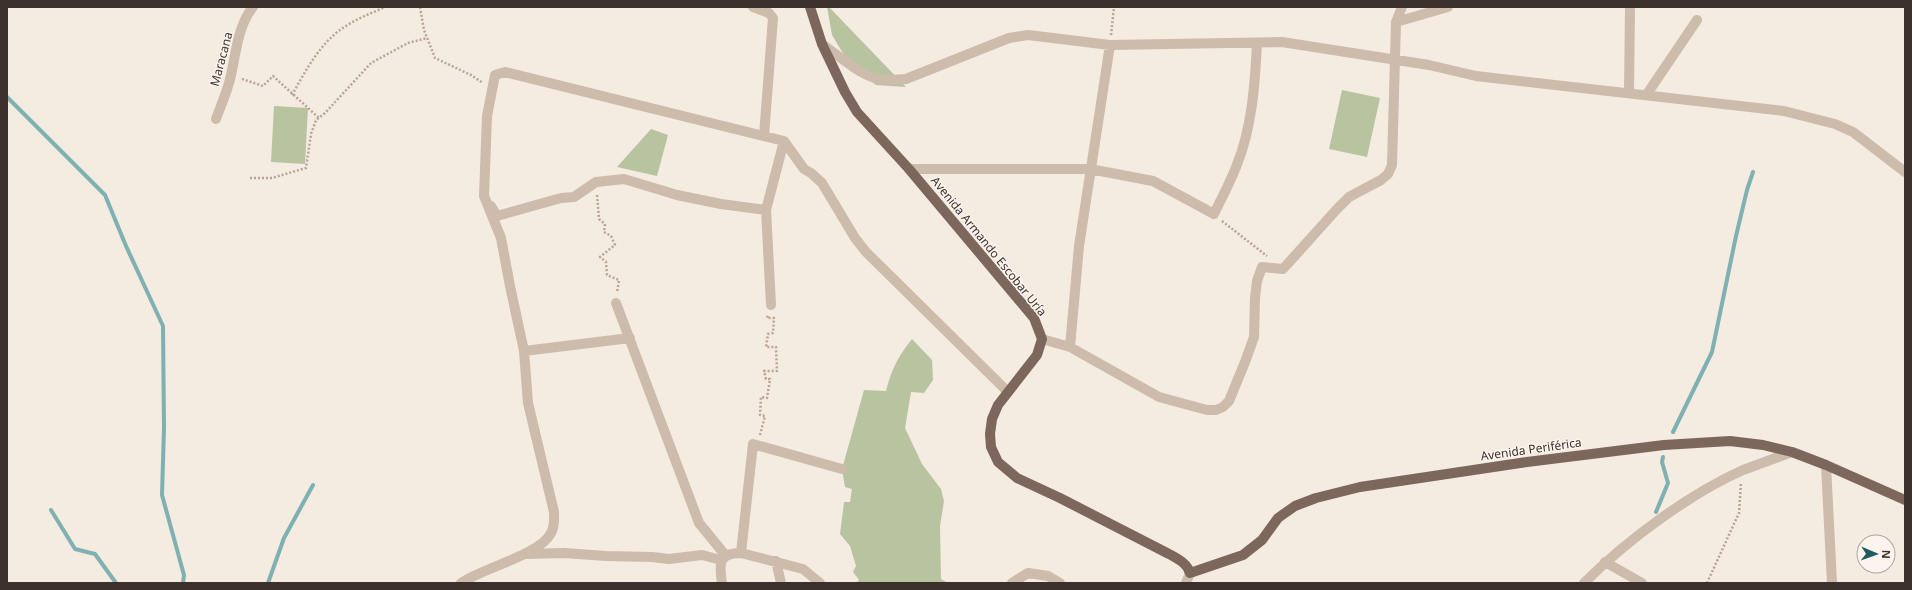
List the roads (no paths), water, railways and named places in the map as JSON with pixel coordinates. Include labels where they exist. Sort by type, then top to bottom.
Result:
[{"type":"main road","name":"Avenida Armando Escobar Uría","points":[[810,7],[822,44],[845,92],[857,112],[909,169],[1034,318],[1042,339]]},
{"type":"main road","points":[[1042,339],[1037,355],[998,405],[992,419],[990,434],[991,447],[998,462],[1017,478],[1060,498],[1176,558],[1188,567],[1188,578]]},
{"type":"main road","name":"Avenida Periférica","points":[[1188,578],[1243,555],[1262,540],[1278,518],[1295,506],[1316,498],[1360,487],[1527,462],[1664,445],[1730,441],[1763,445],[1792,452],[1905,498]]},
{"type":"street","name":"Maracana","points":[[216,119],[231,75],[236,48],[248,13],[253,7]]},
{"type":"street","points":[[753,7],[769,13],[773,18],[764,136]]},
{"type":"street","points":[[1042,339],[1070,347],[1159,397],[1207,410],[1223,407],[1229,401],[1254,337],[1255,298],[1262,267],[1283,269],[1349,197],[1388,174],[1392,165],[1396,22],[1402,7]]},
{"type":"street","points":[[1396,22],[1448,7]]},
{"type":"street","points":[[1629,93],[1630,7]]},
{"type":"street","points":[[1647,94],[1697,20]]},
{"type":"street","points":[[822,44],[856,68],[874,78],[888,80],[906,79],[1009,38],[1028,35],[1110,45],[1282,42],[1395,60],[1476,76],[1647,94],[1784,111],[1835,124],[1853,132],[1905,172]]},
{"type":"street","points":[[909,169],[1090,169],[1153,181],[1214,214],[1237,166],[1249,123],[1255,77],[1257,43]]},
{"type":"street","points":[[1070,347],[1079,246],[1110,45]]},
{"type":"street","points":[[461,583],[545,542],[551,534],[554,525],[554,512],[528,403],[524,351],[501,238],[484,196],[487,116],[496,75],[505,72],[784,141],[804,169],[822,183],[866,252],[1008,392]]},
{"type":"street","points":[[771,305],[766,210],[784,141]]},
{"type":"street","points":[[484,196],[497,216],[561,198],[574,197],[596,182],[624,179],[699,200],[766,210]]},
{"type":"street","points":[[616,303],[700,523],[723,558],[720,571],[722,583]]},
{"type":"street","points":[[524,351],[630,338]]},
{"type":"street","points":[[741,553],[753,444],[842,469]]},
{"type":"street","points":[[1584,583],[1605,562],[1681,504],[1743,471],[1792,452]]},
{"type":"street","points":[[1826,465],[1832,583]]},
{"type":"street","points":[[523,554],[564,552],[606,556],[652,556],[669,559],[702,555],[723,558],[732,553],[741,553],[803,569],[820,583]]},
{"type":"street","points":[[776,561],[781,583]]},
{"type":"street","points":[[1605,562],[1642,583]]},
{"type":"street","points":[[1012,583],[1028,572],[1048,576],[1060,583]]},
{"type":"waterway","points":[[7,97],[105,195],[126,246],[163,326],[164,428],[162,495],[184,575],[183,583]]},
{"type":"waterway","points":[[1673,432],[1712,352],[1736,236],[1753,172]]},
{"type":"waterway","points":[[1656,512],[1668,483],[1662,462],[1663,457]]},
{"type":"waterway","points":[[268,583],[284,538],[313,485]]},
{"type":"waterway","points":[[51,510],[75,549],[95,554],[116,583]]}]
